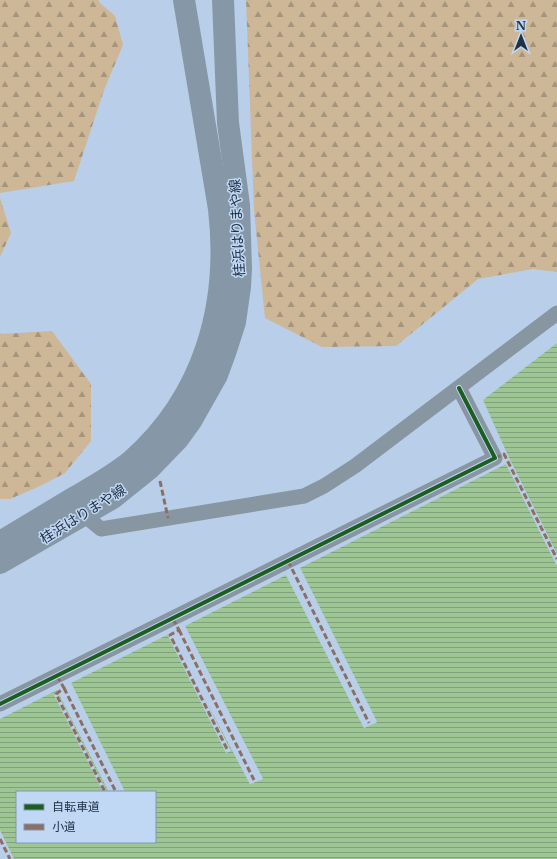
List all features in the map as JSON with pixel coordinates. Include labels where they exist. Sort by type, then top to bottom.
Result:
[{"type":"main road","name":"桂浜はりまや線","points":[[0,542],[97,485],[131,461],[150,442],[177,408],[195,377],[203,359],[219,302],[222,236],[219,209],[184,0]]},
{"type":"main road","name":"桂浜はりまや線","points":[[0,564],[113,498],[149,469],[178,439],[198,410],[217,375],[233,329],[240,287],[241,240],[239,205],[228,123],[223,0]]},
{"type":"street","points":[[84,515],[101,529],[304,496],[324,486],[355,466],[557,313]]},
{"type":"street","points":[[0,704],[495,458],[459,388]]},
{"type":"green space","points":[[0,0],[99,0],[99,2],[115,16],[123,45],[104,90],[74,181],[0,193]]},
{"type":"green space","points":[[246,0],[557,0],[557,272],[533,269],[478,279],[396,346],[322,347],[265,318],[254,210]]},
{"type":"green space","points":[[0,198],[11,233],[0,257]]},
{"type":"green space","points":[[52,331],[91,384],[91,441],[65,473],[10,499],[0,499],[0,332],[1,334]]},
{"type":"shaded area","points":[[557,343],[557,554],[511,462],[483,400]]},
{"type":"shaded area","points":[[506,464],[557,566],[557,859],[14,859],[0,830],[0,719],[57,690],[108,791],[16,791],[16,843],[156,843],[156,791],[125,791],[71,683],[171,633],[250,784],[263,779],[185,626],[286,575],[364,728],[377,722],[300,568]]},
{"type":"pier","points":[[511,462],[557,556],[555,555],[509,463]]},
{"type":"pier","points":[[508,463],[557,561],[557,566],[506,464]]},
{"type":"pier","points":[[300,568],[377,722],[364,728],[286,575],[288,574],[365,725],[375,721],[298,569]]},
{"type":"pier","points":[[185,626],[263,779],[250,784],[203,695],[231,751],[226,753],[167,634],[173,632],[251,782],[260,778],[183,627]]},
{"type":"pier","points":[[71,683],[125,791],[122,791],[69,684]]},
{"type":"pier","points":[[59,689],[111,791],[108,791],[57,690]]},
{"type":"pier","points":[[57,692],[106,791],[102,791],[53,693]]},
{"type":"marked path","points":[[495,458],[504,454],[557,559]]},
{"type":"marked path","points":[[160,481],[168,518]]},
{"type":"marked path","points":[[288,561],[369,723]]},
{"type":"marked path","points":[[173,619],[179,630],[170,635],[228,751]]},
{"type":"marked path","points":[[179,630],[254,780]]},
{"type":"marked path","points":[[57,676],[64,688],[56,694],[104,791]]},
{"type":"marked path","points":[[64,688],[116,791]]},
{"type":"marked path","points":[[0,839],[10,859]]},
{"type":"cycle path","points":[[0,704],[495,458],[459,388]]}]
